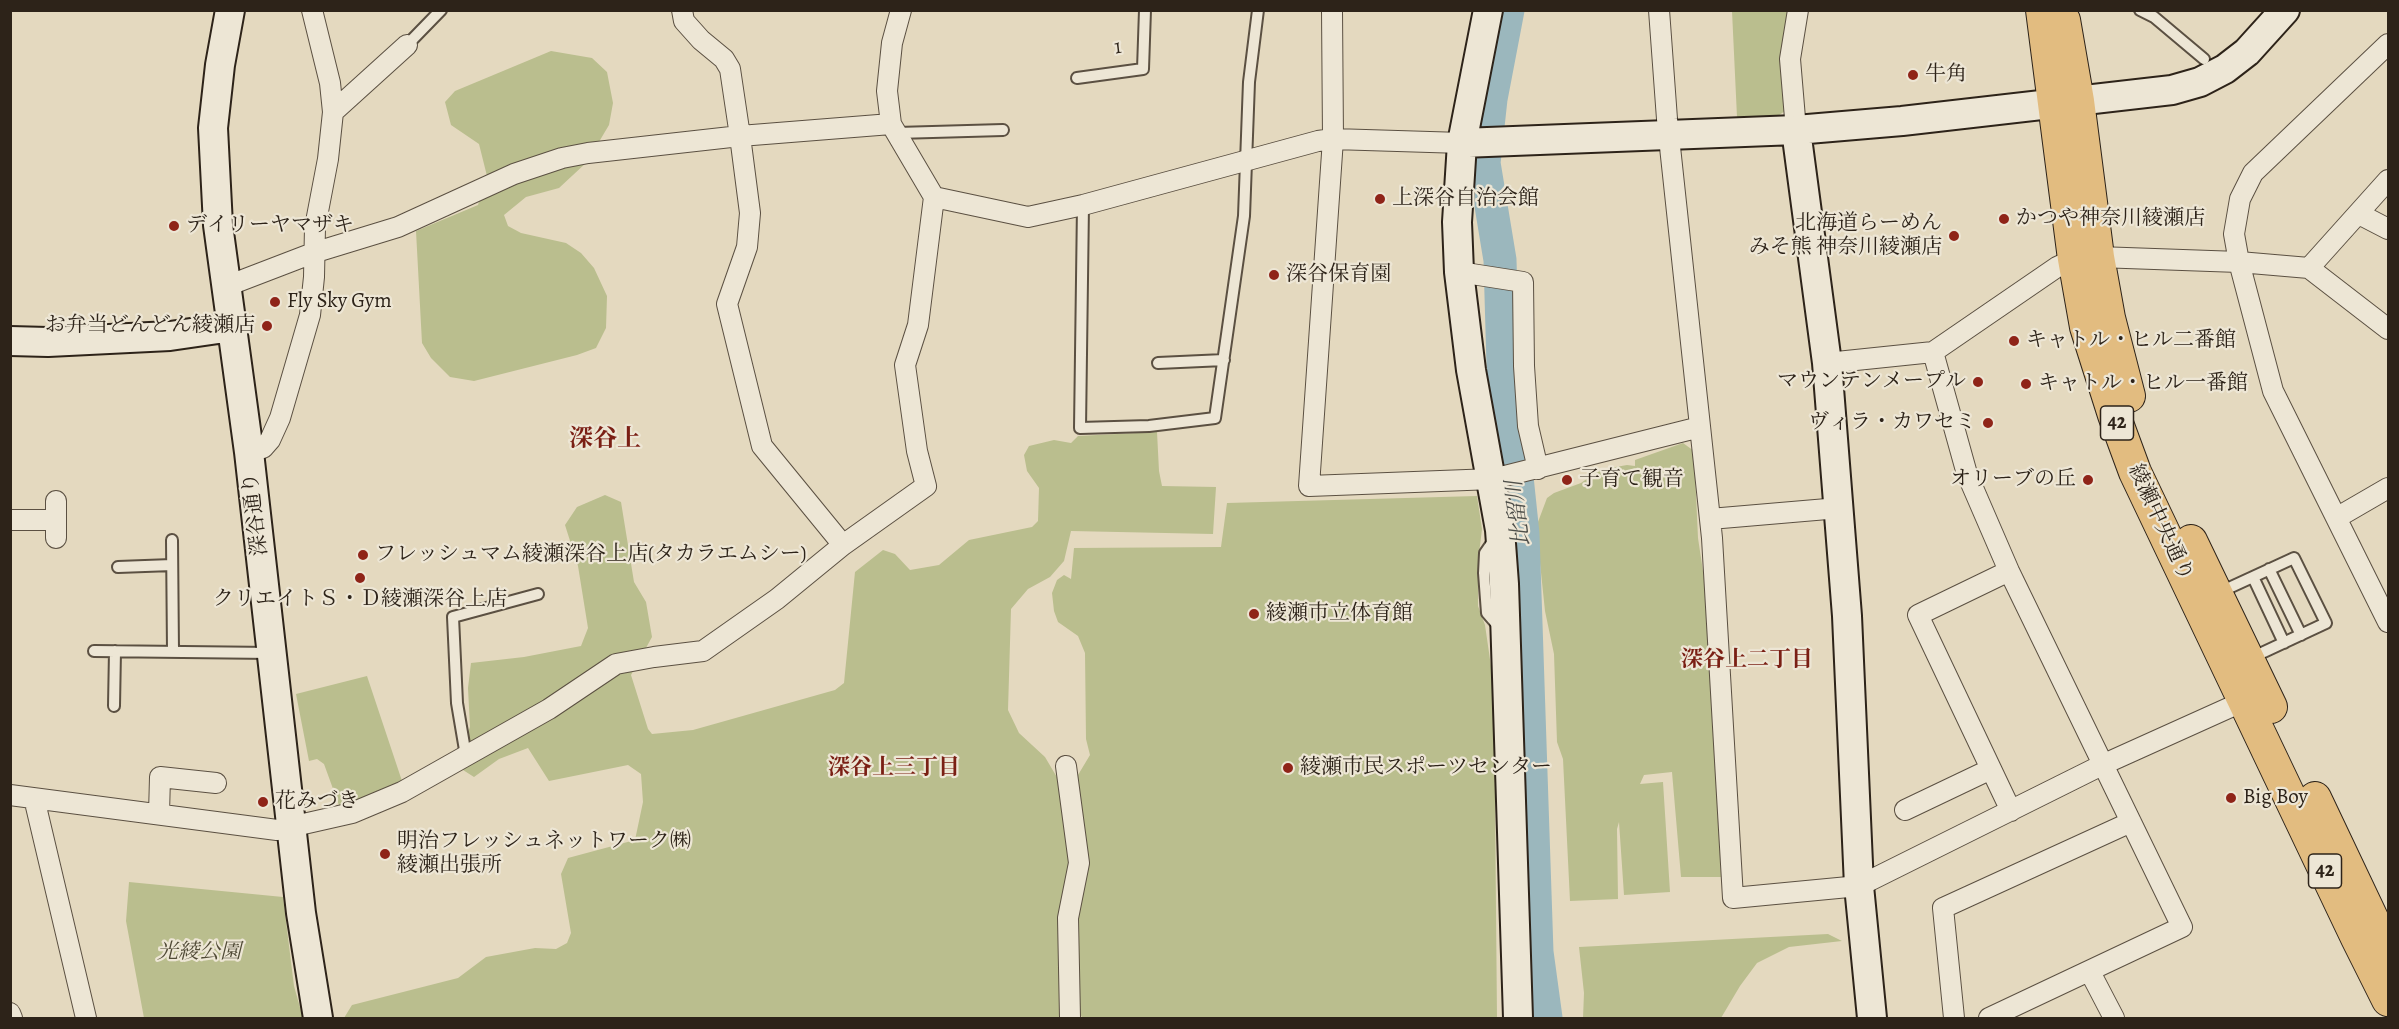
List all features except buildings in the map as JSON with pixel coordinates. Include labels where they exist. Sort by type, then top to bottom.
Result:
[{"type":"main road","name":"綾瀬中央通り","points":[[2042,10],[2066,102]]},
{"type":"main road","name":"綾瀬中央通り","points":[[2062,11],[2066,102],[2086,258],[2086,327],[2114,416],[2135,472],[2263,720],[2388,952]]},
{"type":"main road","name":"綾瀬中央通り","points":[[2086,258],[2109,318],[2130,400],[2164,487],[2248,659],[2263,720],[2357,938],[2388,1000]]},
{"type":"street","name":"深谷通り","points":[[230,10],[220,65],[213,128],[218,225],[249,452],[302,913],[318,1018]]},
{"type":"street","points":[[249,452],[263,448],[270,440],[280,418],[310,315],[314,277],[315,227],[328,159],[333,112],[330,83],[312,10]]},
{"type":"street","points":[[682,10],[684,21],[701,40],[724,59],[730,69],[750,213],[747,247],[727,304],[762,446],[843,545]]},
{"type":"street","points":[[10,795],[277,830],[352,813],[392,796],[466,756],[549,709],[616,664],[703,651],[777,599],[843,545],[926,486],[917,451],[905,365],[918,325],[934,197],[894,129],[887,91],[892,43],[901,10]]},
{"type":"street","points":[[1332,10],[1333,139],[1309,486],[1501,477],[1700,427]]},
{"type":"street","points":[[1488,10],[1480,142],[1457,222],[1459,272],[1469,311],[1471,370],[1480,389],[1501,477],[1500,530],[1506,635],[1518,1018]]},
{"type":"street","points":[[1659,10],[1669,135],[1710,519],[1733,898],[1859,886],[2011,811],[2106,772],[2263,720]]},
{"type":"street","points":[[1798,10],[1790,58],[1796,130],[1827,363],[1847,616],[1859,886],[1872,1018]]},
{"type":"street","points":[[934,197],[1028,217],[1313,142],[1333,139],[1480,142],[1796,130],[1902,121],[2172,90],[2200,82],[2225,69],[2247,52],[2285,10]]},
{"type":"street","points":[[2388,44],[2253,173],[2240,199],[2234,234],[2239,262],[2273,391],[2338,517],[2388,622]]},
{"type":"street","points":[[333,112],[407,45]]},
{"type":"street","points":[[227,286],[313,253],[398,227],[514,174],[562,158],[608,150],[740,136],[894,129]]},
{"type":"street","points":[[2309,268],[2388,180]]},
{"type":"street","points":[[2359,214],[2388,229]]},
{"type":"street","points":[[1827,363],[1933,352],[2057,267],[2086,258],[2239,262],[2309,268],[2388,330]]},
{"type":"street","points":[[1459,272],[1523,282],[1524,366],[1533,470]]},
{"type":"street","points":[[10,341],[59,342],[170,336],[232,327]]},
{"type":"street","points":[[1933,352],[1967,474],[2009,571],[2182,927],[1989,1018]]},
{"type":"street","points":[[2338,517],[2388,488]]},
{"type":"street","points":[[1710,519],[1839,508]]},
{"type":"street","points":[[10,520],[56,519]]},
{"type":"street","points":[[2009,571],[1918,615],[2011,811]]},
{"type":"street","points":[[1066,766],[1079,863],[1068,918],[1070,1018]]},
{"type":"street","points":[[1905,810],[1991,769]]},
{"type":"street","points":[[159,814],[159,777],[216,783]]},
{"type":"street","points":[[34,798],[86,1018]]},
{"type":"street","points":[[1954,1018],[1943,908],[2129,817]]},
{"type":"street","points":[[2090,972],[2114,1018]]},
{"type":"street","points":[[10,1012],[12,1018]]},
{"type":"lane","points":[[407,45],[441,10]]},
{"type":"lane","name":"1","points":[[1077,78],[1143,69],[1145,10]]},
{"type":"lane","points":[[1083,204],[1080,428],[1149,426],[1215,418],[1244,216],[1249,82],[1258,10]]},
{"type":"lane","points":[[2062,11],[2069,10]]},
{"type":"lane","points":[[2140,10],[2154,17],[2205,59]]},
{"type":"lane","points":[[894,129],[1003,130]]},
{"type":"lane","points":[[1158,363],[1224,360]]},
{"type":"lane","points":[[172,540],[173,651]]},
{"type":"lane","points":[[2217,593],[2294,558],[2326,623],[2248,659]]},
{"type":"lane","points":[[118,567],[172,565]]},
{"type":"lane","points":[[2269,569],[2301,635]]},
{"type":"lane","points":[[2253,577],[2284,643]]},
{"type":"lane","points":[[466,756],[457,703],[453,617],[538,594]]},
{"type":"lane","points":[[94,651],[272,653]]},
{"type":"lane","points":[[114,706],[115,651]]},
{"type":"green space","points":[[1732,11],[1793,11],[1789,108],[1778,116],[1737,117]]},
{"type":"green space","points":[[551,51],[592,58],[607,72],[613,103],[609,125],[587,162],[559,188],[526,197],[504,215],[508,226],[521,233],[566,243],[581,253],[594,268],[607,296],[606,328],[596,348],[577,355],[474,381],[450,377],[431,358],[422,343],[416,231],[478,205],[487,176],[479,144],[451,125],[445,102],[455,91]]},
{"type":"green space","points":[[1157,432],[1162,486],[1216,487],[1213,534],[1071,531],[1064,561],[1050,577],[1028,589],[1011,609],[1008,710],[1019,733],[1045,757],[1058,779],[1074,865],[1062,1018],[344,1018],[352,1005],[458,978],[486,957],[535,948],[556,949],[567,943],[571,933],[561,874],[568,858],[635,840],[643,802],[641,774],[628,765],[549,781],[528,748],[499,759],[474,777],[463,770],[460,754],[470,727],[468,688],[471,663],[524,657],[581,646],[588,628],[578,566],[565,525],[577,507],[605,495],[621,502],[634,582],[646,602],[652,637],[631,675],[648,729],[652,734],[693,730],[835,690],[844,683],[855,572],[883,550],[895,554],[910,570],[939,565],[969,540],[1032,527],[1038,521],[1039,488],[1027,471],[1024,455],[1029,446],[1054,440],[1071,443],[1078,436]]},
{"type":"green space","points":[[1683,443],[1694,451],[1698,538],[1704,578],[1716,755],[1721,877],[1681,877],[1672,772],[1644,775],[1640,784],[1663,782],[1670,892],[1624,895],[1619,822],[1617,829],[1618,899],[1570,901],[1563,759],[1557,742],[1554,654],[1545,611],[1537,534],[1538,522],[1547,498],[1554,493],[1581,483],[1599,470],[1627,465],[1635,466],[1635,460]]},
{"type":"green space","name":"綾瀬市民スポーツセンター","points":[[1477,496],[1482,529],[1478,562],[1478,606],[1485,625],[1494,687],[1497,1018],[1082,1017],[1072,1006],[1075,780],[1090,755],[1086,739],[1085,653],[1078,636],[1058,622],[1052,593],[1057,580],[1064,575],[1071,579],[1074,548],[1221,547],[1227,503]]},
{"type":"green space","points":[[367,676],[403,784],[340,808],[324,764],[317,759],[309,761],[296,694]]},
{"type":"green space","name":"光綾公園","points":[[129,882],[283,897],[294,986],[303,1018],[144,1018],[126,921]]},
{"type":"green space","points":[[1828,934],[1842,941],[1789,947],[1757,963],[1721,1018],[1583,1018],[1584,993],[1579,947]]},
{"type":"waterway","name":"比留川","points":[[1508,10],[1491,99],[1484,163],[1500,260],[1504,401],[1515,458],[1523,534],[1537,952],[1546,1018]]},
{"type":"place","name":"牛角","points":[[1913,75]]},
{"type":"place","name":"上深谷自治会館","points":[[1380,199]]},
{"type":"place","name":"かつや神奈川綾瀬店","points":[[2004,219]]},
{"type":"place","name":"デイリーヤマザキ","points":[[174,226]]},
{"type":"place","name":"北海道らーめん みそ熊 神奈川綾瀬店","points":[[1954,236]]},
{"type":"place","name":"深谷保育園","points":[[1274,275]]},
{"type":"place","name":"Fly Sky Gym","points":[[275,302]]},
{"type":"place","name":"お弁当どんどん綾瀬店","points":[[267,326]]},
{"type":"place","name":"キャトル・ヒル二番館","points":[[2014,341]]},
{"type":"place","name":"マウンテンメープル","points":[[1978,382]]},
{"type":"place","name":"キャトル・ヒル一番館","points":[[2026,384]]},
{"type":"place","name":"ヴィラ・カワセミ","points":[[1988,423]]},
{"type":"place","name":"子育て観音","points":[[1567,480]]},
{"type":"place","name":"オリーブの丘","points":[[2088,480]]},
{"type":"place","name":"フレッシュマム綾瀬深谷上店(タカラエムシー)","points":[[363,555]]},
{"type":"place","name":"クリエイトＳ・Ｄ綾瀬深谷上店","points":[[360,578]]},
{"type":"place","name":"綾瀬市立体育館","points":[[1254,614]]},
{"type":"place","name":"綾瀬市民スポーツセンター","points":[[1288,768]]},
{"type":"place","name":"Big Boy","points":[[2231,798]]},
{"type":"place","name":"花みづき","points":[[263,802]]},
{"type":"place","name":"明治フレッシュネットワーク㈱ 綾瀬出張所","points":[[385,854]]},
{"type":"district","name":"深谷上","points":[[605,440]]},
{"type":"district","name":"深谷上二丁目","points":[[1747,661]]},
{"type":"district","name":"深谷上三丁目","points":[[894,769]]}]
